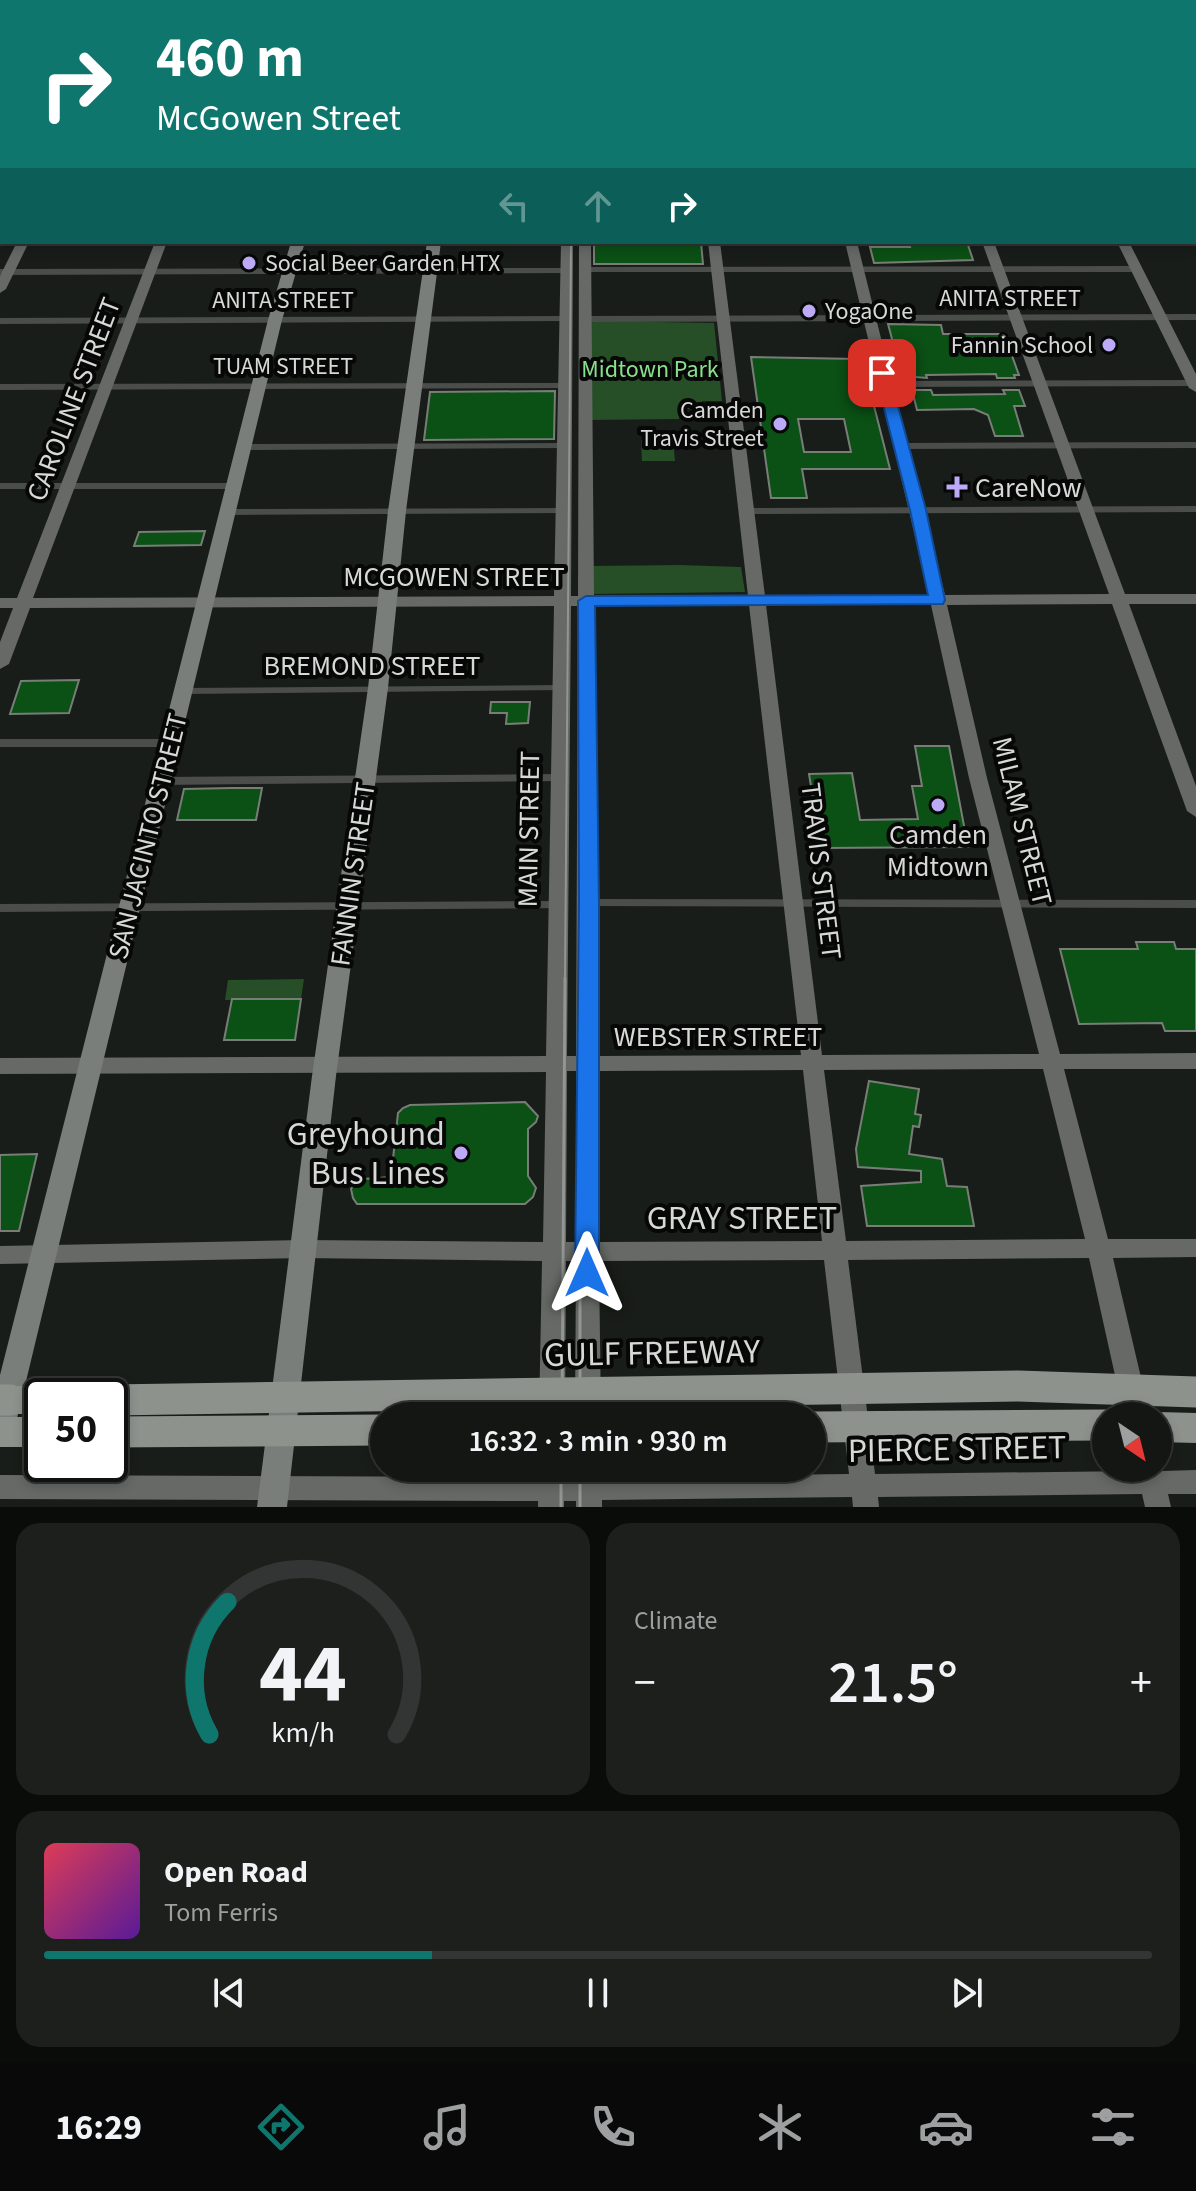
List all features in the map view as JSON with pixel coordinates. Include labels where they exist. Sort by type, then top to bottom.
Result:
[{"type":"highway","name":"GULF FREEWAY","points":[[128,1400],[1018,1386],[1196,1392]]},
{"type":"highway","points":[[0,1400],[24,1400]]},
{"type":"highway","points":[[826,1427],[1092,1425]]},
{"type":"highway","points":[[1172,1427],[1196,1428]]},
{"type":"highway","points":[[128,1432],[370,1430]]},
{"type":"highway","points":[[0,1432],[24,1432]]},
{"type":"main road","points":[[0,289],[4,272],[22,244]]},
{"type":"main road","name":"CAROLINE STREET","points":[[0,664],[160,244]]},
{"type":"main road","name":"SAN JACINTO STREET","points":[[0,1432],[169,743],[275,320],[297,244]]},
{"type":"main road","name":"FANNIN STREET","points":[[273,1498],[302,1249],[378,688],[397,511],[434,244]]},
{"type":"main road","name":"MAIN STREET","points":[[552,1402],[567,244]]},
{"type":"main road","name":"MAIN STREET","points":[[585,244],[588,1402]]},
{"type":"main road","name":"TRAVIS STREET","points":[[714,244],[865,1496]]},
{"type":"main road","name":"MILAM STREET","points":[[851,244],[918,510],[978,778],[1099,1247],[1134,1402]]},
{"type":"main road","points":[[989,244],[1118,600],[1190,778],[1196,811]]},
{"type":"main road","points":[[1124,244],[1195,385]]},
{"type":"main road","name":"MCGOWEN STREET","points":[[0,603],[1196,599]]},
{"type":"main road","name":"WEBSTER STREET","points":[[0,1066],[1196,1061]]},
{"type":"main road","name":"GRAY STREET","points":[[0,1255],[302,1249],[586,1252],[1196,1248]]},
{"type":"main road","name":"PIERCE STREET","points":[[0,1487],[273,1498],[551,1488],[865,1496],[1196,1482]]},
{"type":"street","points":[[585,270],[1137,269]]},
{"type":"street","points":[[4,272],[567,270]]},
{"type":"street","name":"ANITA STREET","points":[[585,319],[1196,317]]},
{"type":"street","name":"ANITA STREET","points":[[0,321],[566,319]]},
{"type":"street","points":[[886,384],[1195,385]]},
{"type":"street","name":"TUAM STREET","points":[[0,387],[565,386]]},
{"type":"street","points":[[902,446],[1196,445]]},
{"type":"street","points":[[245,447],[565,446]]},
{"type":"street","points":[[0,486],[235,486]]},
{"type":"street","points":[[746,511],[1196,509]]},
{"type":"street","points":[[228,512],[564,511]]},
{"type":"street","name":"BREMOND STREET","points":[[183,691],[562,688]]},
{"type":"street","points":[[0,743],[169,743]]},
{"type":"street","points":[[161,781],[560,778]]},
{"type":"street","points":[[589,903],[1196,904]]},
{"type":"street","points":[[0,908],[560,905]]},
{"type":"green space","name":"Midtown Park","points":[[590,323],[714,323],[722,401],[702,401],[702,409],[679,409],[679,419],[588,420]]},
{"type":"green space","points":[[641,440],[673,440],[675,461],[642,461]]},
{"type":"green space","points":[[592,566],[741,567],[745,592],[593,594]]},
{"type":"green space","points":[[304,979],[301,999],[225,1000],[228,980]]},
{"type":"building","points":[[594,244],[701,244],[703,264],[594,264]]},
{"type":"building","points":[[909,244],[968,244],[973,260],[874,263],[870,247],[910,247]]},
{"type":"building","points":[[888,324],[941,325],[943,334],[1004,334],[1019,375],[1014,375],[1015,378],[997,378],[996,374],[926,375],[927,378],[902,376]]},
{"type":"building","name":"Camden Travis Street","points":[[751,357],[858,359],[867,383],[872,383],[874,394],[871,394],[890,469],[802,469],[807,498],[771,498]],"holes":[[[798,419],[844,419],[851,452],[804,452]]]},
{"type":"building","points":[[912,390],[931,390],[933,395],[1005,394],[1003,390],[1019,390],[1025,406],[1014,406],[1023,436],[995,436],[988,415],[974,409],[917,410]]},
{"type":"building","points":[[555,391],[554,439],[424,440],[430,392]]},
{"type":"building","points":[[205,531],[201,545],[134,546],[139,532]]},
{"type":"building","points":[[79,680],[69,713],[10,714],[21,681]]},
{"type":"building","points":[[491,702],[530,702],[528,723],[506,724],[507,713],[490,713]]},
{"type":"building","name":"Camden Midtown","points":[[915,746],[949,746],[968,847],[821,848],[809,774],[852,773],[860,820],[918,819],[912,786],[922,786]]},
{"type":"building","points":[[262,788],[256,820],[177,820],[184,789]]},
{"type":"building","points":[[1136,942],[1174,942],[1176,949],[1196,949],[1196,1031],[1165,1031],[1162,1023],[1079,1024],[1060,949],[1138,949]]},
{"type":"building","points":[[232,999],[301,999],[295,1040],[224,1040]]},
{"type":"building","points":[[869,1081],[919,1089],[915,1114],[921,1115],[919,1127],[913,1126],[909,1154],[942,1159],[947,1186],[967,1187],[974,1226],[867,1226],[861,1186],[921,1182],[921,1171],[858,1167],[856,1149]]},
{"type":"building","name":"Greyhound Bus Lines","points":[[525,1102],[538,1116],[528,1129],[528,1176],[536,1188],[533,1197],[525,1204],[357,1204],[353,1198],[351,1189],[356,1182],[391,1177],[398,1113],[403,1108],[410,1105]]},
{"type":"building","points":[[37,1154],[19,1231],[0,1231],[0,1155]]},
{"type":"tram line","points":[[565,980],[571,244]]},
{"type":"tram line","points":[[580,652],[580,1402]]},
{"type":"tram line","points":[[562,1402],[565,978]]},
{"type":"tram line","points":[[561,1482],[561,1507]]},
{"type":"tram line","points":[[580,1482],[580,1507]]},
{"type":"place","name":"Social Beer Garden HTX","points":[[249,263]]},
{"type":"place","name":"YogaOne","points":[[809,311]]},
{"type":"place","name":"Fannin School","points":[[1109,345]]},
{"type":"place","name":"Camden Travis Street","points":[[780,424]]},
{"type":"place","name":"CareNow","points":[[957,487]]},
{"type":"place","name":"Camden Midtown","points":[[938,805]]},
{"type":"place","name":"Greyhound Bus Lines","points":[[461,1153]]},
{"type":"route","points":[[587,1273],[589,903],[586,601],[937,600],[918,510],[882,373]]}]
